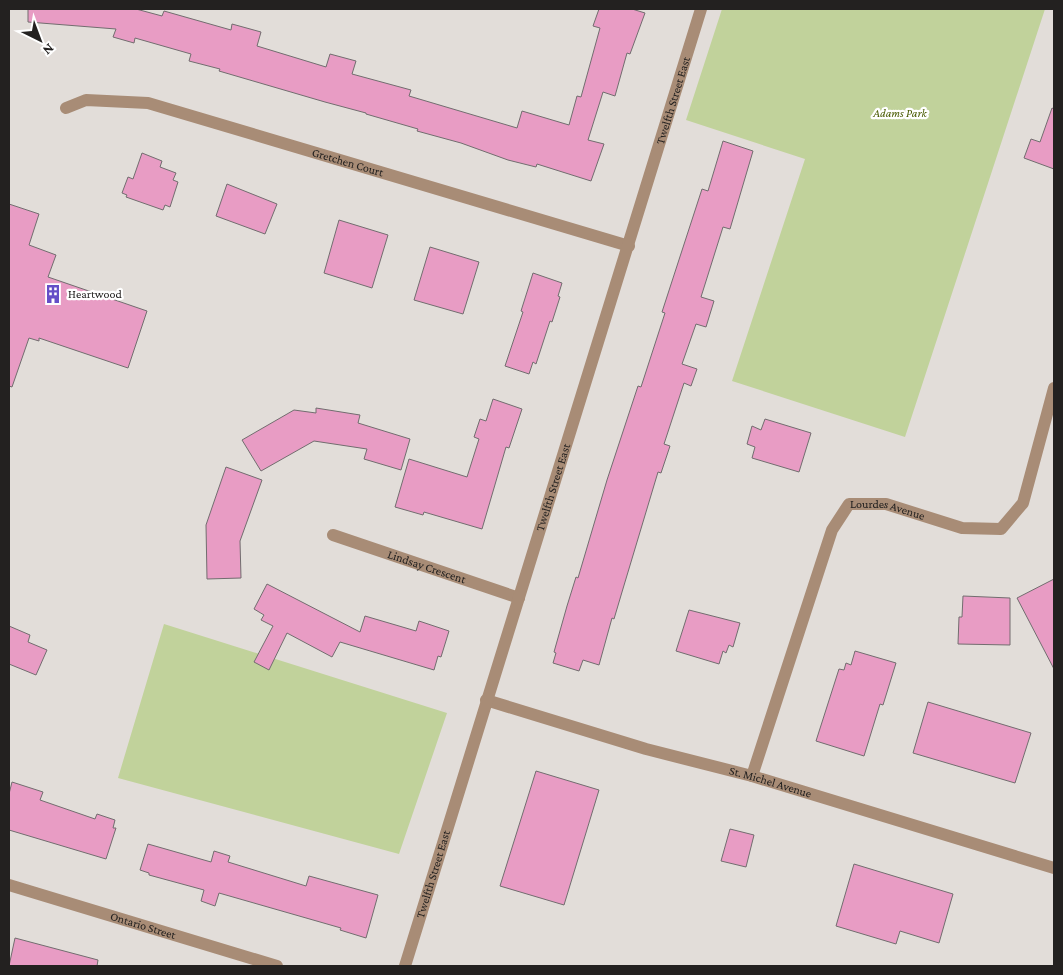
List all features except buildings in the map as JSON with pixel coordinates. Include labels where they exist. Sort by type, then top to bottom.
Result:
[{"type":"street","name":"Twelfth Street East","points":[[405,966],[702,9]]},
{"type":"street","name":"Gretchen Court","points":[[66,108],[86,100],[148,103],[629,246]]},
{"type":"street","name":"Lourdes Avenue","points":[[752,776],[832,530],[849,504],[886,504],[962,528],[1001,529],[1023,503],[1054,388]]},
{"type":"street","name":"Lindsay Crescent","points":[[333,534],[519,598]]},
{"type":"street","name":"St. Michel Avenue","points":[[486,700],[646,749],[752,776],[1054,868]]},
{"type":"street","name":"Ontario Street","points":[[9,885],[277,966]]},
{"type":"green space","name":"Adams Park","points":[[722,9],[1045,9],[905,437],[732,381],[805,159],[686,120]]},
{"type":"green space","points":[[164,624],[447,713],[399,854],[118,778]]},
{"type":"place","name":"Heartwood","points":[[53,294]]}]
